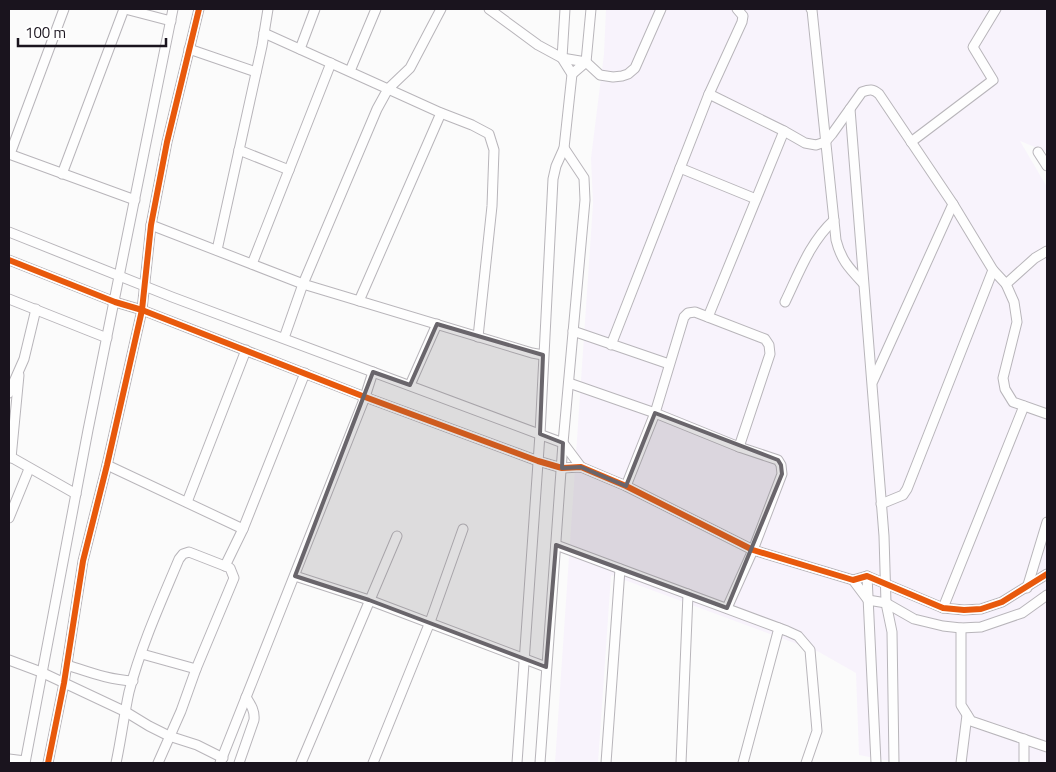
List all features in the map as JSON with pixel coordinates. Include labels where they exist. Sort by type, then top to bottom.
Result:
[{"type":"street","points":[[64,9],[9,154],[135,200]]},
{"type":"street","points":[[62,174],[124,9],[171,21]]},
{"type":"street","points":[[9,759],[25,762],[41,672],[173,9]]},
{"type":"street","points":[[48,763],[64,683],[83,561],[142,310],[151,225],[167,142],[199,9]]},
{"type":"street","points":[[217,250],[268,9]]},
{"type":"street","points":[[300,49],[315,9]]},
{"type":"street","points":[[350,71],[376,9]]},
{"type":"street","points":[[284,338],[303,284],[377,109],[388,89],[410,68],[441,9]]},
{"type":"street","points":[[489,9],[538,45],[562,58],[586,62],[600,75],[613,78],[628,74],[634,68],[661,9]]},
{"type":"street","points":[[517,763],[540,434],[553,179],[556,166],[564,148],[572,74],[562,58],[565,9]]},
{"type":"street","points":[[572,74],[586,62],[590,9]]},
{"type":"street","points":[[611,345],[709,94],[742,22],[743,16],[737,9]]},
{"type":"street","points":[[810,9],[812,10],[834,220],[840,255],[846,265],[863,283]]},
{"type":"street","points":[[911,142],[993,80],[973,47],[996,9]]},
{"type":"street","points":[[264,34],[350,71],[441,114],[482,129],[489,134],[494,150],[492,206],[478,337]]},
{"type":"street","points":[[190,49],[256,72]]},
{"type":"street","points":[[252,264],[331,63]]},
{"type":"street","points":[[709,94],[784,130],[805,143],[816,145],[826,140],[862,92],[873,90],[879,94],[953,204],[994,270],[1006,284],[1014,302],[1017,322],[1002,378],[1005,389],[1013,402],[1047,414]]},
{"type":"street","points":[[850,109],[881,504],[886,603],[892,632],[894,763]]},
{"type":"street","points":[[358,301],[441,114]]},
{"type":"street","points":[[708,317],[784,130]]},
{"type":"street","points":[[540,763],[563,443],[585,200],[584,178],[564,148]]},
{"type":"street","points":[[239,150],[289,170]]},
{"type":"street","points":[[1038,152],[1047,166]]},
{"type":"street","points":[[680,168],[756,199]]},
{"type":"street","points":[[872,384],[953,204]]},
{"type":"street","points":[[785,302],[809,251],[821,233],[834,220]]},
{"type":"street","points":[[151,225],[303,284],[543,355]]},
{"type":"street","points":[[9,232],[145,286],[563,443],[581,467]]},
{"type":"street","points":[[1006,284],[1035,258],[1047,251]]},
{"type":"street","points":[[9,260],[114,302],[142,310],[365,397],[538,461],[562,468],[581,467],[626,486],[753,550],[853,580],[867,576],[943,608],[981,610],[1002,602],[1047,574]]},
{"type":"street","points":[[881,504],[903,496],[907,489],[994,270]]},
{"type":"street","points":[[9,299],[107,338]]},
{"type":"street","points":[[9,393],[24,359],[36,309]]},
{"type":"street","points":[[626,486],[655,413],[684,317],[688,313],[694,312],[765,339],[769,345],[770,354],[739,447]]},
{"type":"street","points":[[410,386],[436,324]]},
{"type":"street","points":[[574,331],[669,364]]},
{"type":"street","points":[[187,502],[246,350]]},
{"type":"street","points":[[19,370],[17,408],[10,457],[76,494]]},
{"type":"street","points":[[9,660],[41,672],[126,712],[169,736],[197,745],[222,760],[365,397],[373,372]]},
{"type":"street","points":[[225,566],[243,529],[305,373]]},
{"type":"street","points":[[569,383],[655,413],[739,447],[778,460],[782,465],[782,474],[753,550],[727,608]]},
{"type":"street","points":[[943,608],[1024,406]]},
{"type":"street","points":[[107,465],[243,529]]},
{"type":"street","points":[[9,518],[29,469]]},
{"type":"street","points":[[1027,588],[1047,522]]},
{"type":"street","points":[[373,763],[430,622],[463,529]]},
{"type":"street","points":[[301,763],[397,536]]},
{"type":"street","points":[[556,545],[798,636],[810,650],[817,730],[806,763]]},
{"type":"street","points":[[116,763],[132,681],[161,601],[183,554],[189,552],[232,570],[234,578],[196,669],[182,711],[158,763]]},
{"type":"street","points":[[606,763],[620,569]]},
{"type":"street","points":[[294,576],[370,600],[523,657],[546,668]]},
{"type":"street","points":[[867,576],[876,763]]},
{"type":"street","points":[[853,580],[868,600],[886,603],[914,619],[943,626],[962,628],[981,627],[1022,613],[1047,595]]},
{"type":"street","points":[[680,763],[688,594]]},
{"type":"street","points":[[743,763],[779,628]]},
{"type":"street","points":[[962,628],[962,705],[971,721],[1047,748]]},
{"type":"street","points":[[142,654],[196,669]]},
{"type":"street","points":[[67,665],[103,677],[120,681],[132,681]]},
{"type":"street","points":[[239,763],[254,720],[252,705],[246,697]]},
{"type":"street","points":[[960,763],[967,715]]},
{"type":"street","points":[[1024,740],[1024,763]]},
{"type":"highlighted area","points":[[437,324],[543,355],[540,434],[563,443],[562,468],[581,467],[626,486],[655,413],[778,460],[781,465],[782,474],[727,608],[556,545],[546,667],[369,600],[295,576],[373,372],[410,385]]},
{"type":"shaded area","points":[[606,9],[1047,9],[1047,152],[1020,141],[1047,187],[1047,763],[900,763],[859,755],[856,673],[819,652],[611,575],[598,763],[555,763],[593,204],[591,158],[604,54]]},
{"type":"cycle path","points":[[48,763],[64,683],[83,561],[142,310],[151,225],[167,142],[199,9]]},
{"type":"cycle path","points":[[9,260],[365,397],[538,461],[562,468],[581,467],[626,486],[753,550],[853,580],[867,576],[943,608],[981,609],[1002,602],[1047,574]]}]
